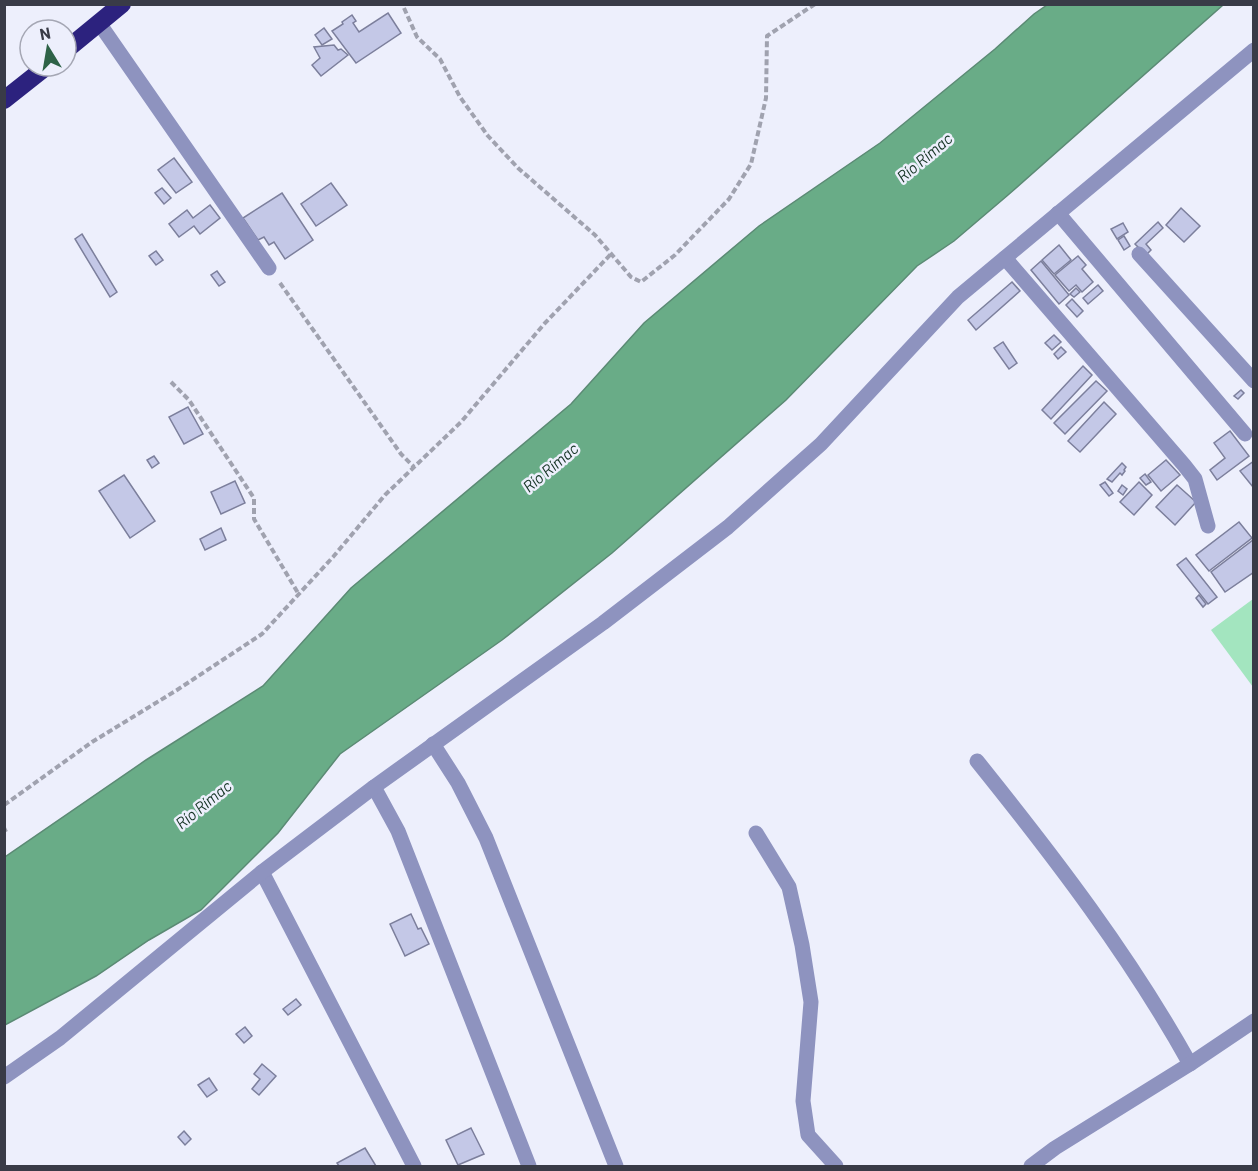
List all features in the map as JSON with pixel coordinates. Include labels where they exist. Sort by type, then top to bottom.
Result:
[{"type":"highway","points":[[78,40],[122,4]]},
{"type":"highway","points":[[4,100],[32,78]]},
{"type":"street","points":[[99,23],[269,268]]},
{"type":"street","points":[[4,1077],[60,1038],[262,872],[374,787],[603,623],[728,527],[821,444],[958,297],[1254,50]]},
{"type":"street","points":[[1058,213],[1245,434]]},
{"type":"street","points":[[1140,254],[1254,381]]},
{"type":"street","points":[[1005,258],[1185,465],[1195,479],[1208,526]]},
{"type":"street","points":[[433,744],[458,783],[486,838],[616,1167]]},
{"type":"street","points":[[977,761],[1054,856],[1160,1010],[1190,1064]]},
{"type":"street","points":[[374,787],[399,831],[529,1167]]},
{"type":"street","points":[[756,833],[789,887],[812,1002],[803,1101],[808,1135],[836,1167]]},
{"type":"street","points":[[262,872],[414,1167]]},
{"type":"street","points":[[1031,1167],[1055,1148],[1254,1022]]},
{"type":"path","points":[[404,8],[417,37],[440,60],[460,98],[488,136],[526,175],[595,235],[631,277],[641,282],[675,255],[729,199],[751,164],[766,98],[766,36],[815,4]]},
{"type":"path","points":[[4,805],[92,742],[262,634],[333,557],[385,495],[461,422],[545,323],[611,254]]},
{"type":"path","points":[[269,268],[401,454],[414,466]]},
{"type":"path","points":[[171,382],[189,400],[254,498],[254,519],[298,593]]},
{"type":"shaded area","points":[[1253,599],[1253,687],[1211,630]]},
{"type":"water","name":"Río Rímac","points":[[1047,5],[1223,5],[1008,195],[954,241],[917,266],[786,400],[612,553],[502,640],[340,754],[278,833],[201,910],[149,940],[96,976],[5,1025],[5,857],[146,760],[263,686],[351,588],[571,404],[644,323],[759,226],[880,143]]},
{"type":"building","points":[[388,13],[401,33],[356,63],[332,31],[352,15],[356,21],[353,23],[359,32]]},
{"type":"building","points":[[324,28],[332,39],[322,45],[315,35]]},
{"type":"building","points":[[334,45],[348,55],[321,76],[312,65],[320,58],[314,47]]},
{"type":"building","points":[[174,158],[192,182],[176,193],[158,170]]},
{"type":"building","points":[[331,183],[347,205],[316,226],[301,204]]},
{"type":"building","points":[[162,188],[171,198],[164,204],[155,193]]},
{"type":"building","points":[[282,193],[313,240],[285,259],[274,242],[269,245],[264,237],[258,240],[243,218]]},
{"type":"building","points":[[210,205],[220,218],[200,234],[194,226],[179,237],[169,224],[187,210],[193,218]]},
{"type":"building","points":[[1181,208],[1200,226],[1184,242],[1166,225]]},
{"type":"building","points":[[1158,222],[1163,228],[1146,244],[1151,250],[1146,255],[1135,244]]},
{"type":"building","points":[[1123,223],[1128,232],[1117,239],[1111,229]]},
{"type":"building","points":[[82,234],[117,292],[110,297],[75,239]]},
{"type":"building","points":[[1124,236],[1130,246],[1124,250],[1118,240]]},
{"type":"building","points":[[1059,245],[1071,260],[1054,274],[1042,260]]},
{"type":"building","points":[[156,251],[163,260],[156,265],[149,256]]},
{"type":"building","points":[[1078,256],[1086,265],[1082,269],[1093,282],[1082,292],[1076,285],[1069,291],[1055,275]]},
{"type":"building","points":[[1041,261],[1069,295],[1059,304],[1031,270]]},
{"type":"building","points":[[217,271],[225,282],[219,286],[211,275]]},
{"type":"building","points":[[1012,282],[1020,291],[976,330],[968,320]]},
{"type":"building","points":[[1098,285],[1103,291],[1088,304],[1083,298]]},
{"type":"building","points":[[1076,288],[1080,292],[1074,297],[1070,294]]},
{"type":"building","points":[[1072,299],[1083,311],[1077,317],[1066,305]]},
{"type":"building","points":[[1054,335],[1061,342],[1052,350],[1045,343]]},
{"type":"building","points":[[1003,342],[1017,363],[1009,369],[994,348]]},
{"type":"building","points":[[1061,347],[1066,352],[1058,359],[1054,354]]},
{"type":"building","points":[[1083,366],[1092,375],[1051,419],[1042,410]]},
{"type":"building","points":[[1096,381],[1107,391],[1065,434],[1054,423]]},
{"type":"building","points":[[1241,390],[1244,393],[1238,399],[1234,396]]},
{"type":"building","points":[[1104,402],[1116,414],[1080,452],[1068,441]]},
{"type":"building","points":[[188,407],[203,434],[184,444],[169,417]]},
{"type":"building","points":[[1230,431],[1249,456],[1217,480],[1210,470],[1225,458],[1214,443]]},
{"type":"building","points":[[154,456],[159,463],[152,468],[147,460]]},
{"type":"building","points":[[1166,460],[1180,475],[1161,491],[1148,475]]},
{"type":"building","points":[[1254,461],[1254,487],[1253,487],[1240,471]]},
{"type":"building","points":[[1122,463],[1126,467],[1122,475],[1120,473],[1112,482],[1107,479]]},
{"type":"building","points":[[1145,474],[1151,482],[1146,485],[1140,478]]},
{"type":"building","points":[[124,475],[155,521],[130,538],[99,491]]},
{"type":"building","points":[[235,481],[245,503],[221,514],[211,492]]},
{"type":"building","points":[[1105,482],[1113,493],[1109,496],[1100,485]]},
{"type":"building","points":[[1139,482],[1152,495],[1134,515],[1120,502]]},
{"type":"building","points":[[1122,485],[1127,489],[1123,495],[1118,491]]},
{"type":"building","points":[[1177,485],[1196,502],[1175,525],[1156,507]]},
{"type":"building","points":[[1239,522],[1252,538],[1209,571],[1196,555]]},
{"type":"building","points":[[221,528],[226,540],[205,550],[200,539]]},
{"type":"building","points":[[1253,540],[1254,572],[1225,592],[1211,572]]},
{"type":"building","points":[[1186,558],[1217,597],[1208,604],[1177,565]]},
{"type":"building","points":[[1199,595],[1206,604],[1203,607],[1196,598]]},
{"type":"building","points":[[411,914],[429,944],[405,956],[390,924]]},
{"type":"building","points":[[296,999],[301,1005],[288,1015],[283,1009]]},
{"type":"building","points":[[245,1027],[252,1036],[244,1043],[236,1034]]},
{"type":"building","points":[[262,1064],[276,1076],[259,1095],[252,1089],[260,1079],[254,1074]]},
{"type":"building","points":[[209,1078],[217,1090],[207,1097],[198,1085]]},
{"type":"building","points":[[471,1128],[484,1154],[458,1165],[446,1140]]},
{"type":"building","points":[[184,1131],[191,1139],[185,1145],[178,1137]]},
{"type":"building","points":[[365,1148],[376,1166],[339,1166],[337,1163]]}]
